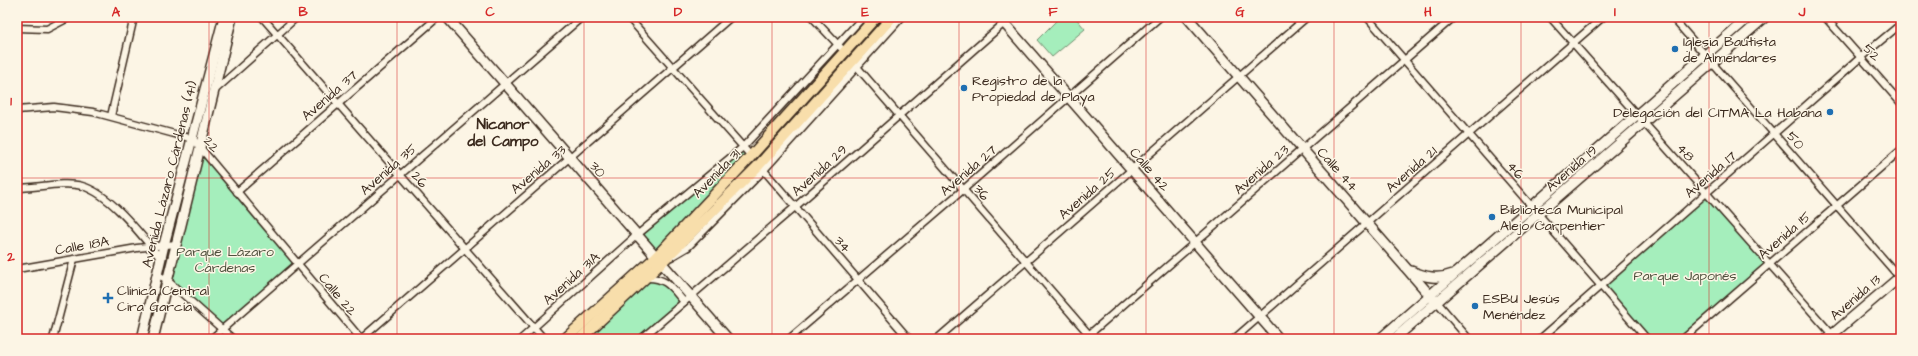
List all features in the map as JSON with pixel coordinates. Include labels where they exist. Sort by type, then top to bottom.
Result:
[{"type":"main road","name":"Avenida Lázaro Cárdenas (41)","points":[[142,339],[164,245],[224,17]]},
{"type":"main road","name":"Avenida Lázaro Cárdenas (41)","points":[[153,339],[201,149],[232,17]]},
{"type":"main road","name":"30","points":[[447,17],[637,235],[687,299],[728,339]]},
{"type":"main road","name":"Avenida 31","points":[[580,339],[645,278],[658,260],[752,156],[841,49],[876,17]]},
{"type":"main road","name":"Avenida 31","points":[[565,339],[658,260],[762,168],[855,64],[892,17]]},
{"type":"main road","name":"Calle 44","points":[[1186,17],[1433,299]]},
{"type":"main road","name":"Avenida 19","points":[[1380,339],[1433,299],[1539,214],[1749,17]]},
{"type":"main road","name":"Avenida 19","points":[[1394,339],[1460,271],[1532,207],[1640,119],[1712,63],[1765,17]]},
{"type":"main road","name":"Calle 42","points":[[1005,19],[1068,96],[1280,339]]},
{"type":"main road","points":[[1409,270],[1423,276],[1437,278],[1460,271]]},
{"type":"main road","name":"Avenida 13","points":[[1832,338],[1900,277]]},
{"type":"street","points":[[17,28],[47,29],[70,17]]},
{"type":"street","points":[[110,116],[134,17]]},
{"type":"street","name":"26","points":[[262,17],[544,339]]},
{"type":"street","points":[[202,102],[297,17]]},
{"type":"street","name":"Avenida 37","points":[[237,192],[438,17]]},
{"type":"street","name":"Avenida 35","points":[[211,339],[582,17]]},
{"type":"street","points":[[628,17],[752,156]]},
{"type":"street","name":"Avenida 33","points":[[361,339],[730,17]]},
{"type":"street","points":[[812,17],[841,49]]},
{"type":"street","name":"Avenida 31","points":[[637,235],[743,147],[841,49],[863,17]]},
{"type":"street","name":"Avenida 31","points":[[855,64],[902,17]]},
{"type":"street","name":"Avenida 27","points":[[789,339],[964,190],[1068,96],[1160,17]]},
{"type":"street","name":"Avenida 25","points":[[937,339],[1307,17]]},
{"type":"street","name":"46","points":[[1367,17],[1648,339]]},
{"type":"street","name":"Avenida 23","points":[[1089,338],[1196,242],[1454,17]]},
{"type":"street","name":"48","points":[[1550,17],[1769,264],[1832,338]]},
{"type":"street","name":"Avenida 21","points":[[1234,339],[1603,17]]},
{"type":"street","name":"50","points":[[1672,17],[1900,277]]},
{"type":"street","name":"52","points":[[1825,17],[1901,103]]},
{"type":"street","name":"Avenida 29","points":[[641,339],[795,207],[1005,19]]},
{"type":"street","name":"Avenida 17","points":[[1540,339],[1860,58],[1898,27],[1901,22]]},
{"type":"street","name":"36","points":[[855,64],[1026,262],[1089,338]]},
{"type":"street","name":"22","points":[[17,110],[34,108],[73,108],[110,116],[193,139],[298,265]]},
{"type":"street","name":"Avenida 15","points":[[1683,339],[1901,150]]},
{"type":"street","name":"34","points":[[762,168],[909,339]]},
{"type":"street","points":[[17,188],[70,185],[82,186],[94,191],[122,213],[161,259]]},
{"type":"street","name":"Avenida 31A","points":[[521,339],[637,235]]},
{"type":"street","name":"Calle 18A","points":[[17,269],[151,246],[176,244]]},
{"type":"street","points":[[53,339],[74,259]]},
{"type":"street","name":"Calle 22","points":[[298,265],[361,339]]},
{"type":"street","points":[[158,274],[167,280],[233,339]]},
{"type":"street","points":[[645,278],[657,277],[687,299]]},
{"type":"street","name":"Calle 44","points":[[1433,299],[1469,339]]},
{"type":"green space","points":[[882,17],[886,17],[756,161],[705,214],[706,209],[755,160]]},
{"type":"green space","points":[[1053,17],[1075,17],[1085,29],[1052,57],[1037,40],[1056,21]]},
{"type":"green space","points":[[1755,17],[1758,17],[1712,58],[1710,57]]},
{"type":"green space","points":[[1706,60],[1708,62],[1643,118],[1642,117]]},
{"type":"green space","points":[[1638,120],[1639,121],[1538,210],[1537,208]]},
{"type":"green space","name":"Parque Lázaro Cárdenas","points":[[190,138],[298,265],[223,329],[167,281],[153,339],[142,339]]},
{"type":"green space","points":[[741,148],[751,156],[656,257],[637,235]]},
{"type":"green space","name":"Parque Japonés","points":[[1706,193],[1769,264],[1683,339],[1647,339],[1601,285]]},
{"type":"green space","points":[[1533,211],[1534,213],[1437,297],[1436,296]]},
{"type":"green space","points":[[645,278],[659,282],[684,302],[641,339],[580,339]]},
{"type":"place","name":"Iglesia Bautista de Almendares","points":[[1675,49]]},
{"type":"place","name":"Registro de la Propiedad de Playa","points":[[964,88]]},
{"type":"place","name":"Delegación del CITMA La Habana","points":[[1830,112]]},
{"type":"place","name":"Biblioteca Municipal Alejo Carpentier","points":[[1492,217]]},
{"type":"place","name":"Clínica Central Cira García","points":[[108,298]]},
{"type":"place","name":"ESBU Jesús Menéndez","points":[[1475,306]]},
{"type":"district","name":"Nicanor del Campo","points":[[503,132]]}]
